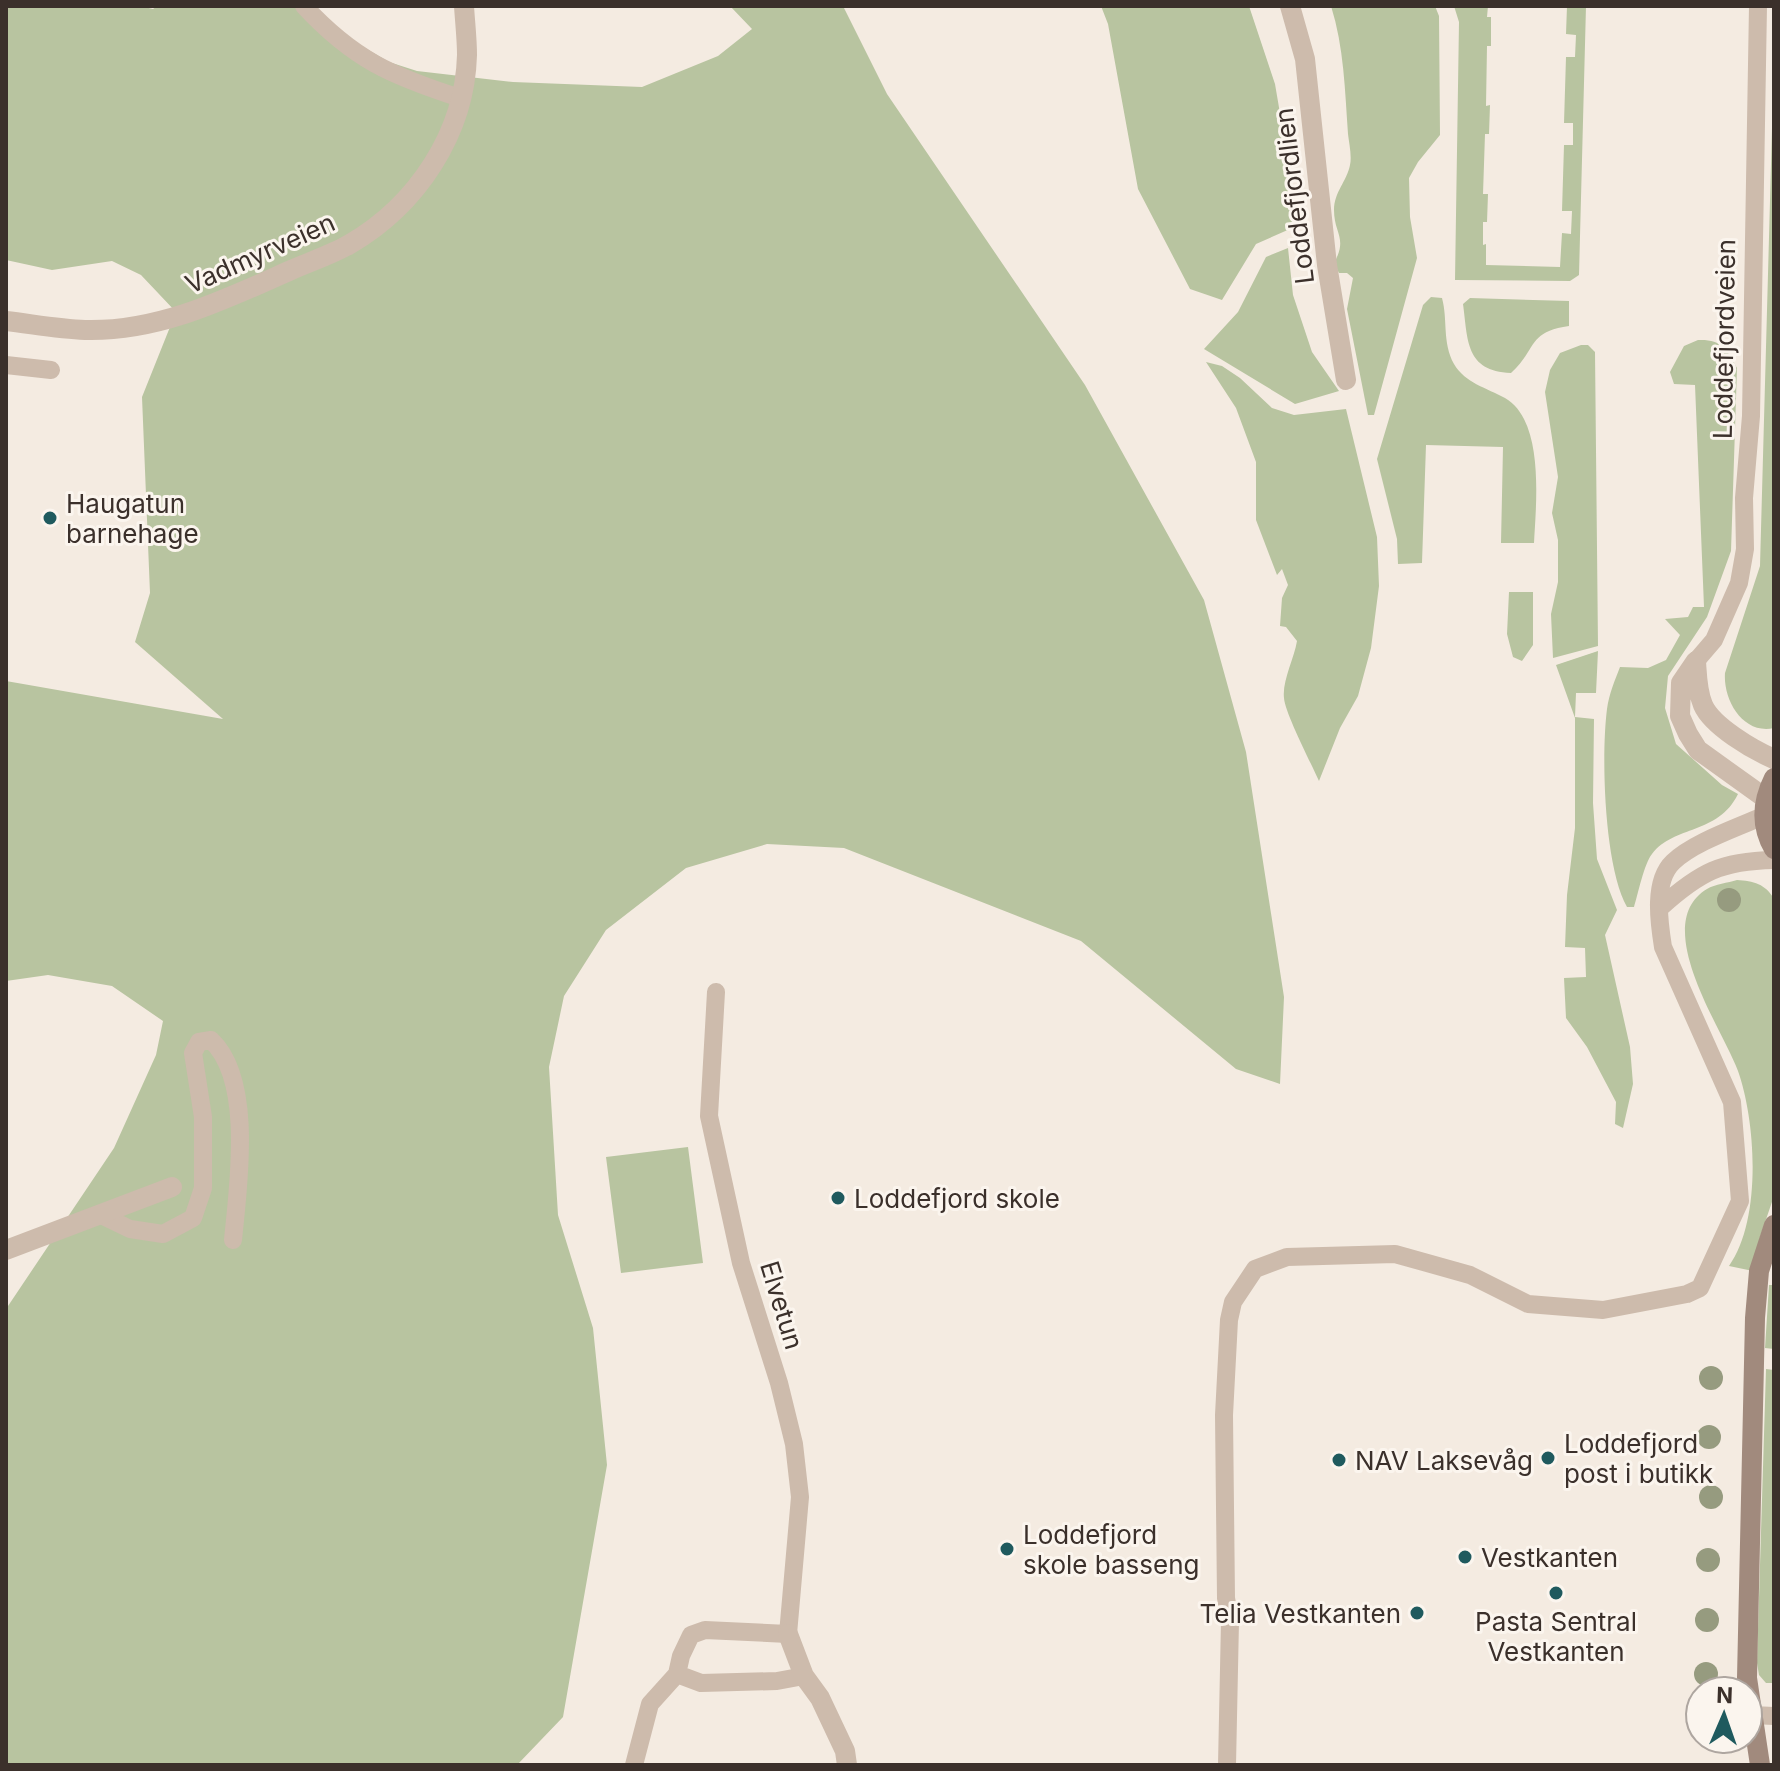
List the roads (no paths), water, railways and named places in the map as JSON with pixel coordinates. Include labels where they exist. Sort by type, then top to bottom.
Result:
[{"type":"main road","points":[[1774,778],[1764,807],[1766,832],[1774,849]]},
{"type":"main road","points":[[1747,1675],[1755,1318],[1759,1271],[1774,1225]]},
{"type":"street","name":"Vadmyrveien","points":[[6,321],[87,330],[147,324],[204,309],[350,243],[399,207],[420,183],[448,140],[460,98],[467,56],[464,6]]},
{"type":"street","name":"Loddefjordlien","points":[[1290,6],[1305,59],[1327,265],[1346,380]]},
{"type":"street","points":[[1696,661],[1698,688],[1704,708],[1714,720],[1758,752],[1774,759]]},
{"type":"street","name":"Loddefjordveien","points":[[1696,661],[1681,683],[1680,716],[1688,734],[1698,750],[1764,807]]},
{"type":"street","points":[[6,1250],[172,1187]]},
{"type":"street","name":"Elvetun","points":[[788,1634],[804,1676],[820,1698],[845,1751],[847,1765]]},
{"type":"lane","points":[[304,6],[328,32],[365,60],[416,84],[460,98]]},
{"type":"lane","name":"Loddefjordveien","points":[[1696,661],[1714,640],[1739,583],[1745,549],[1744,498],[1751,416],[1758,6]]},
{"type":"lane","points":[[6,365],[51,370]]},
{"type":"lane","points":[[1227,1765],[1230,1621],[1226,1598],[1224,1415],[1229,1320],[1233,1302],[1255,1269],[1287,1257],[1395,1254],[1470,1275],[1528,1304],[1603,1310],[1687,1294],[1700,1288],[1740,1201],[1732,1102],[1663,947],[1659,922],[1661,884],[1671,863],[1764,807]]},
{"type":"lane","points":[[1661,907],[1684,886],[1706,872],[1741,861],[1774,860]]},
{"type":"lane","name":"Elvetun","points":[[716,992],[709,1116],[741,1263],[779,1383],[794,1444],[800,1497],[788,1634]]},
{"type":"lane","points":[[101,1215],[130,1229],[163,1234],[193,1218],[203,1188],[203,1117],[193,1053],[199,1042],[211,1040],[223,1051],[237,1097],[242,1154],[233,1240]]},
{"type":"lane","points":[[634,1765],[650,1704],[677,1674],[691,1635],[705,1630],[788,1634]]},
{"type":"lane","points":[[677,1674],[701,1683],[777,1681],[804,1676]]},
{"type":"place","name":"Haugatun barnehage","points":[[50,518]]},
{"type":"place","name":"Loddefjord skole","points":[[838,1198]]},
{"type":"place","name":"Loddefjord post i butikk","points":[[1548,1458]]},
{"type":"place","name":"NAV Laksevåg","points":[[1339,1460]]},
{"type":"place","name":"Loddefjord skole basseng","points":[[1007,1549]]},
{"type":"place","name":"Vestkanten","points":[[1465,1557]]},
{"type":"place","name":"Pasta Sentral Vestkanten","points":[[1556,1593]]},
{"type":"place","name":"Telia Vestkanten","points":[[1417,1613]]}]
